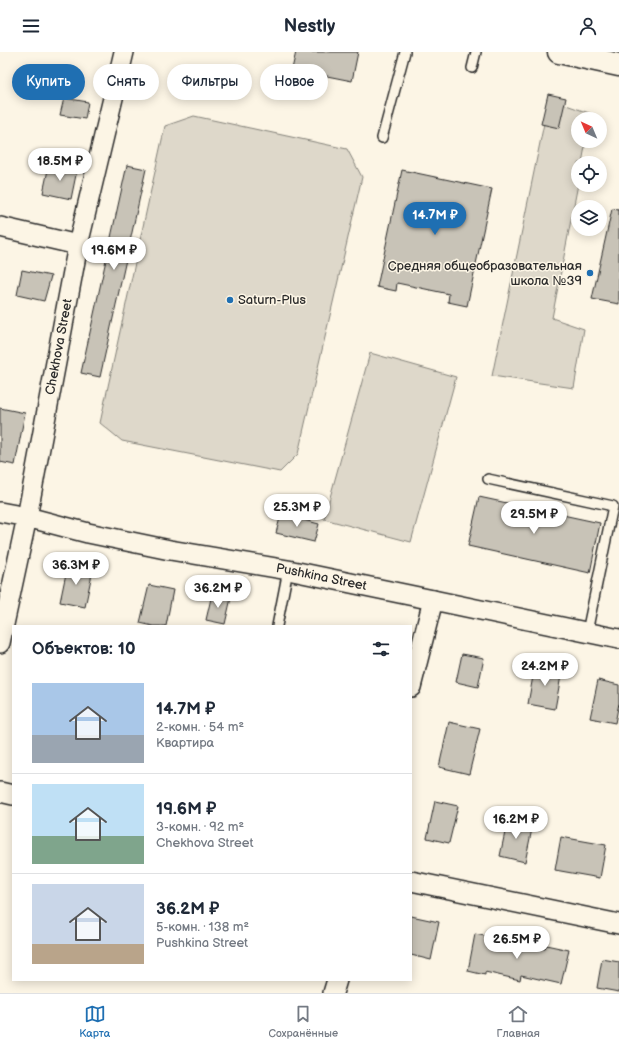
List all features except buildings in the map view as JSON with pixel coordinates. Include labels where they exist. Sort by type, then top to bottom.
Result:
[{"type":"street","name":"Chekhova Street","points":[[0,643],[27,517],[78,245],[124,52]]},
{"type":"street","points":[[559,52],[619,65]]},
{"type":"street","points":[[0,227],[78,245]]},
{"type":"street","name":"Pushkina Street","points":[[0,512],[170,550],[288,570],[619,639]]},
{"type":"street","points":[[412,684],[433,600]]},
{"type":"street","points":[[0,792],[12,795]]},
{"type":"street","points":[[412,881],[619,924]]},
{"type":"street","points":[[333,993],[337,981]]},
{"type":"lane","points":[[382,138],[405,52]]},
{"type":"lane","points":[[472,68],[476,52]]},
{"type":"lane","points":[[488,479],[613,506],[587,632]]},
{"type":"lane","points":[[277,625],[288,570]]},
{"type":"shaded area","points":[[549,99],[586,112],[571,112],[571,148],[585,148],[583,156],[571,156],[571,192],[576,192],[575,200],[571,200],[571,220],[552,318],[584,329],[574,388],[492,376]]},
{"type":"shaded area","name":"Saturn-Plus","points":[[194,116],[347,149],[362,177],[298,454],[280,472],[122,441],[100,423],[165,126]]},
{"type":"shaded area","points":[[370,353],[456,377],[411,542],[324,519]]},
{"type":"place","name":"Средняя общеобразовательная школа №39","points":[[590,273]]},
{"type":"place","name":"Saturn-Plus","points":[[230,300]]}]
